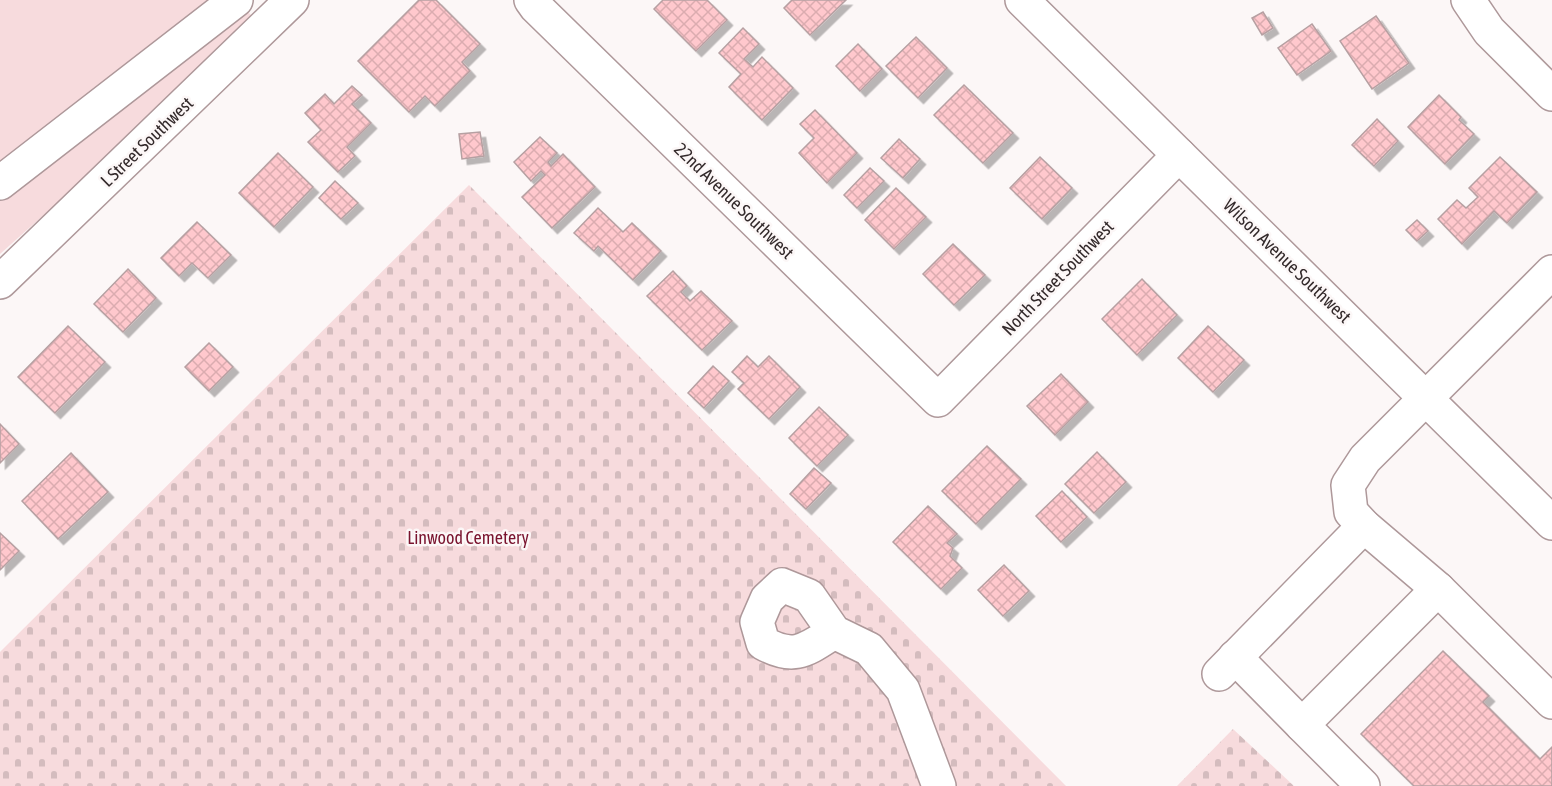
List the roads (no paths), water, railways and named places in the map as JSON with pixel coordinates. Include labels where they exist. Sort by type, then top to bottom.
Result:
[{"type":"main road","points":[[0,183],[236,0]]},
{"type":"main road","name":"L Street Southwest","points":[[0,282],[292,0]]},
{"type":"main road","name":"22nd Avenue Southwest","points":[[531,0],[938,400]]},
{"type":"main road","name":"Wilson Avenue Southwest","points":[[1022,0],[1552,523]]},
{"type":"main road","points":[[1468,0],[1490,31],[1552,94]]},
{"type":"main road","name":"North Street Southwest","points":[[938,400],[1179,155]]},
{"type":"main road","points":[[1552,272],[1365,459],[1348,485],[1352,512],[1364,526],[1438,589],[1552,702]]},
{"type":"main road","points":[[1363,786],[1302,725],[1227,666],[1364,526]]},
{"type":"main road","points":[[1302,725],[1438,589]]},
{"type":"main road","points":[[834,632],[869,649],[903,690],[939,786]]},
{"type":"park label","name":"Linwood Cemetery","points":[[468,538]]}]
